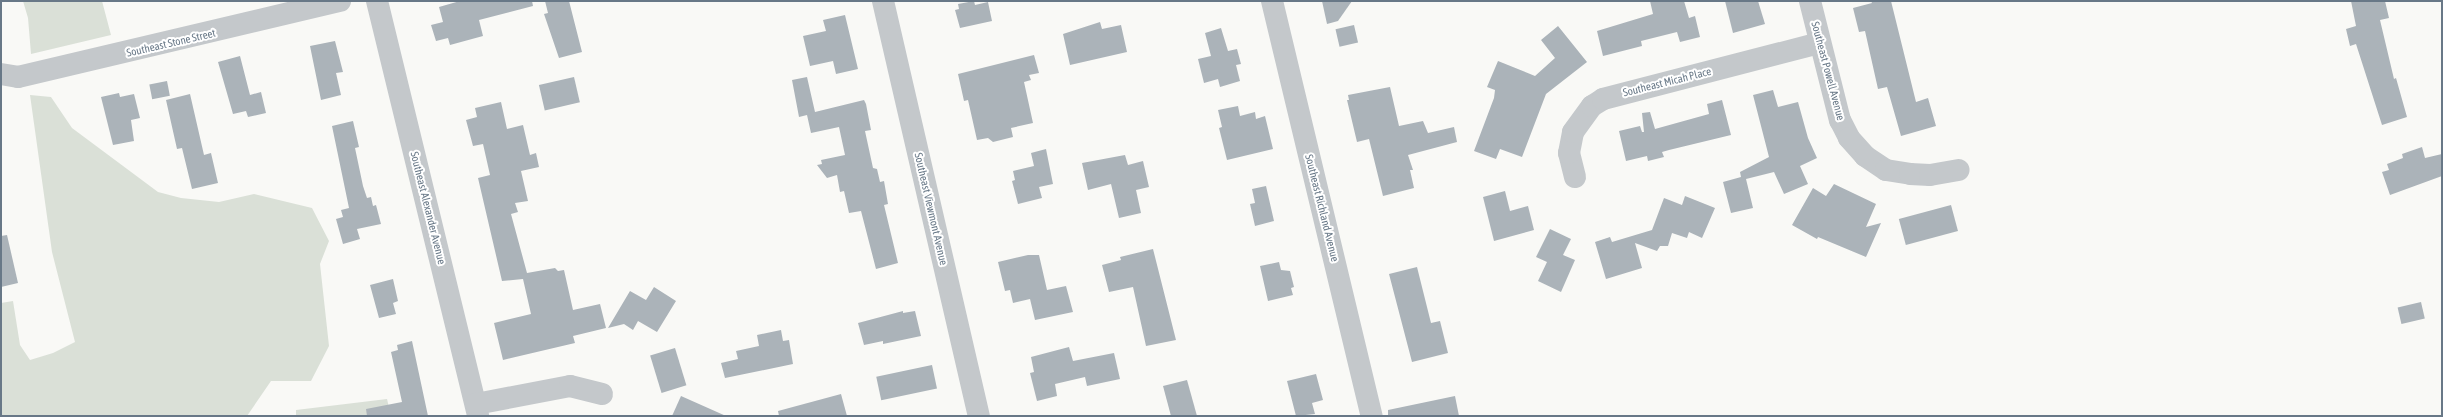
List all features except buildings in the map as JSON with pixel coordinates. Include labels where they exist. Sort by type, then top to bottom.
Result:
[{"type":"street","name":"Southeast Stone Street","points":[[1,74],[18,78],[340,1]]},
{"type":"street","name":"Southeast Alexander Avenue","points":[[377,1],[477,410]]},
{"type":"street","name":"Southeast Viewmont Avenue","points":[[883,1],[979,416]]},
{"type":"street","name":"Southeast Richland Avenue","points":[[1272,1],[1372,416]]},
{"type":"street","name":"Southeast Powell Avenue","points":[[1810,1],[1840,120],[1849,138],[1866,156],[1886,170],[1910,174],[1959,170]]},
{"type":"street","name":"Southeast Micah Place","points":[[1575,177],[1569,153],[1573,132],[1592,106],[1603,99],[1820,44]]},
{"type":"street","points":[[477,410],[570,386],[602,394]]},
{"type":"shaded area","points":[[23,1],[102,1],[111,35],[31,54],[28,18]]},
{"type":"shaded area","points":[[30,95],[51,97],[72,128],[158,192],[181,198],[219,202],[254,194],[312,208],[329,241],[320,264],[329,346],[311,381],[271,381],[247,416],[1,416],[1,303],[13,301],[20,345],[30,360],[53,353],[75,342],[52,252]]},
{"type":"shaded area","points":[[387,399],[391,416],[296,416],[296,410]]}]
